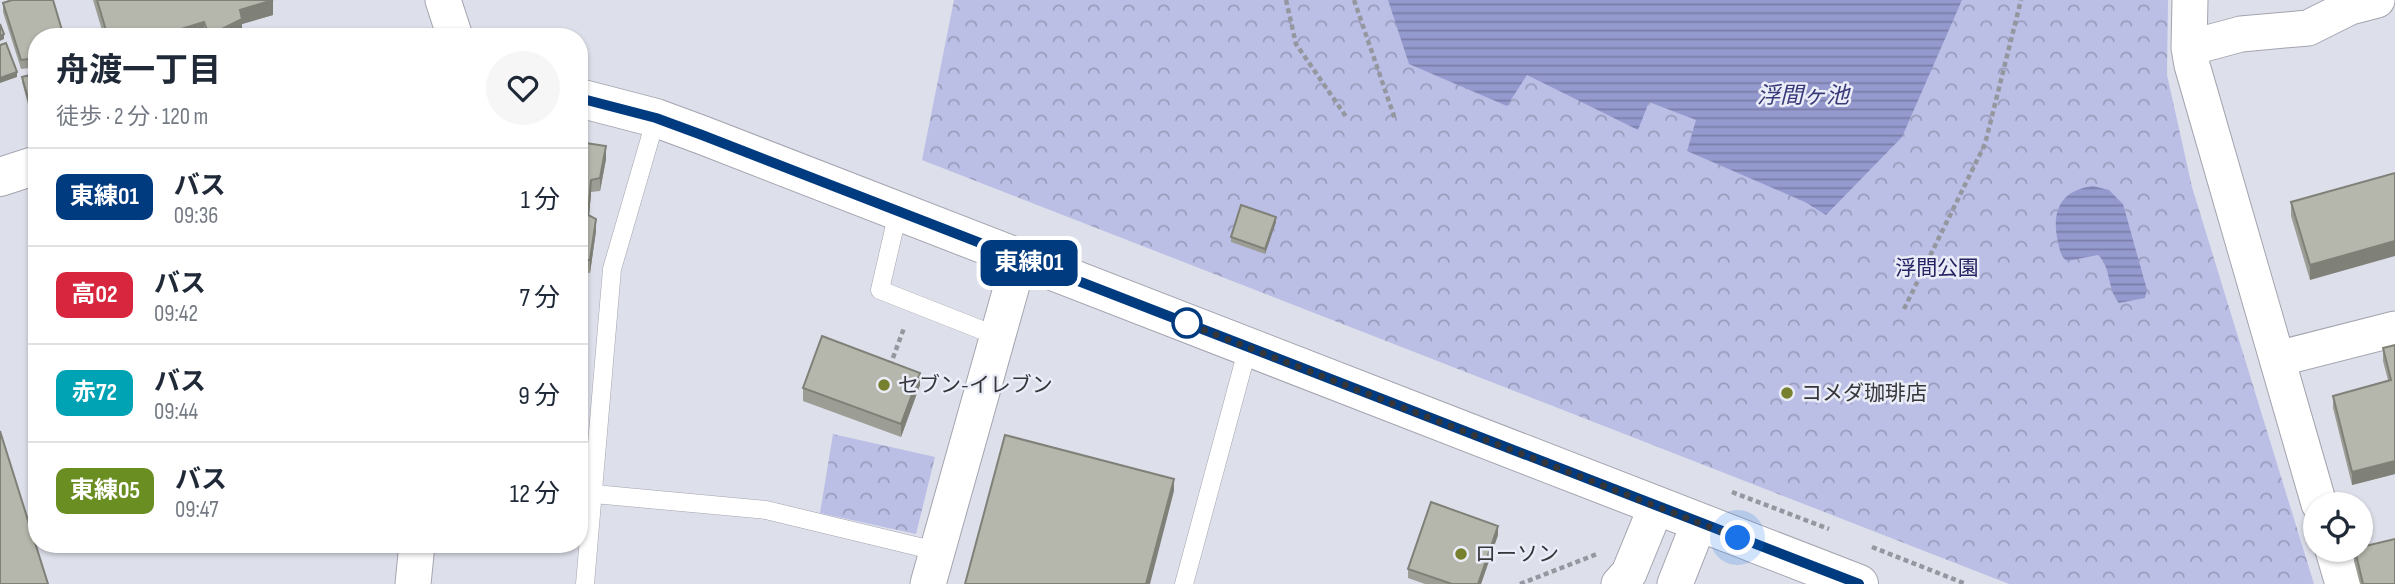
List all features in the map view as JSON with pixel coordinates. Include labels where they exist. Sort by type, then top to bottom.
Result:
[{"type":"main road","points":[[588,100],[656,118],[1859,584]]},
{"type":"main road","points":[[0,177],[28,168]]},
{"type":"street","points":[[443,0],[452,28]]},
{"type":"street","points":[[2190,0],[2189,48],[2192,65],[2316,492]]},
{"type":"street","points":[[2189,48],[2241,34],[2308,27],[2350,7],[2377,0]]},
{"type":"street","points":[[928,584],[1019,260]]},
{"type":"street","points":[[2277,359],[2395,329]]},
{"type":"street","points":[[1619,584],[1629,573],[1656,506]]},
{"type":"street","points":[[1675,584],[1699,523]]},
{"type":"street","points":[[413,584],[416,553]]},
{"type":"street","points":[[2337,562],[2343,584]]},
{"type":"lane","points":[[585,584],[612,269],[656,118]]},
{"type":"lane","points":[[898,212],[880,290],[997,336]]},
{"type":"lane","points":[[1184,584],[1248,346]]},
{"type":"lane","points":[[594,494],[766,510],[936,551]]},
{"type":"path","points":[[1286,0],[1296,44],[1347,118]]},
{"type":"path","points":[[1354,0],[1395,119]]},
{"type":"path","points":[[1904,309],[1985,144],[2021,0]]},
{"type":"path","points":[[887,373],[912,303]]},
{"type":"green space","name":"浮間公園","points":[[954,0],[2168,0],[2167,75],[2192,187],[2303,548],[2303,562],[2307,562],[2314,584],[2009,584],[922,160]]},
{"type":"green space","points":[[833,434],[935,457],[916,534],[820,513]]},
{"type":"water","name":"浮間ヶ池","points":[[1388,0],[1962,0],[1902,137],[1826,215],[1805,202],[1687,151],[1696,120],[1649,102],[1638,130],[1527,75],[1507,106],[1409,64]]},
{"type":"water","points":[[2093,186],[2109,190],[2123,204],[2147,290],[2145,298],[2119,303],[2112,291],[2105,265],[2098,255],[2067,261],[2062,255],[2056,231],[2060,204],[2073,192]]},
{"type":"building","points":[[12,0],[53,0],[61,28],[28,28],[28,59],[21,60],[3,3]]},
{"type":"building","points":[[97,0],[273,0],[240,10],[242,19],[224,28],[206,28],[204,22],[184,28],[105,28]]},
{"type":"building","points":[[6,43],[17,72],[0,78],[0,45]]},
{"type":"building","points":[[28,75],[28,98],[22,77]]},
{"type":"building","points":[[588,143],[606,146],[600,178],[591,180],[588,215]]},
{"type":"building","points":[[2395,173],[2395,241],[2310,265],[2291,202]]},
{"type":"building","points":[[1241,205],[1276,217],[1265,249],[1231,237]]},
{"type":"building","points":[[588,215],[596,219],[588,260]]},
{"type":"building","points":[[822,336],[920,373],[901,424],[803,388]]},
{"type":"building","points":[[2395,345],[2395,461],[2352,472],[2333,396],[2391,380],[2383,348]]},
{"type":"building","points":[[0,431],[28,520],[28,553],[38,553],[48,584],[0,584]]},
{"type":"building","points":[[1005,435],[1174,479],[1146,584],[965,584]]},
{"type":"building","points":[[1431,502],[1498,526],[1478,584],[1452,584],[1408,569]]},
{"type":"building","points":[[2395,539],[2395,584],[2363,584],[2358,562],[2373,562],[2373,544]]},
{"type":"bus line","name":"東練01","points":[[588,100],[656,118],[702,135],[1859,584]]},
{"type":"place","name":"セブン-イレブン","points":[[884,385]]},
{"type":"place","name":"コメダ珈琲店","points":[[1787,393]]},
{"type":"place","name":"ローソン","points":[[1461,554]]},
{"type":"route","points":[[1187,323],[1178,320],[1738,538]]}]
